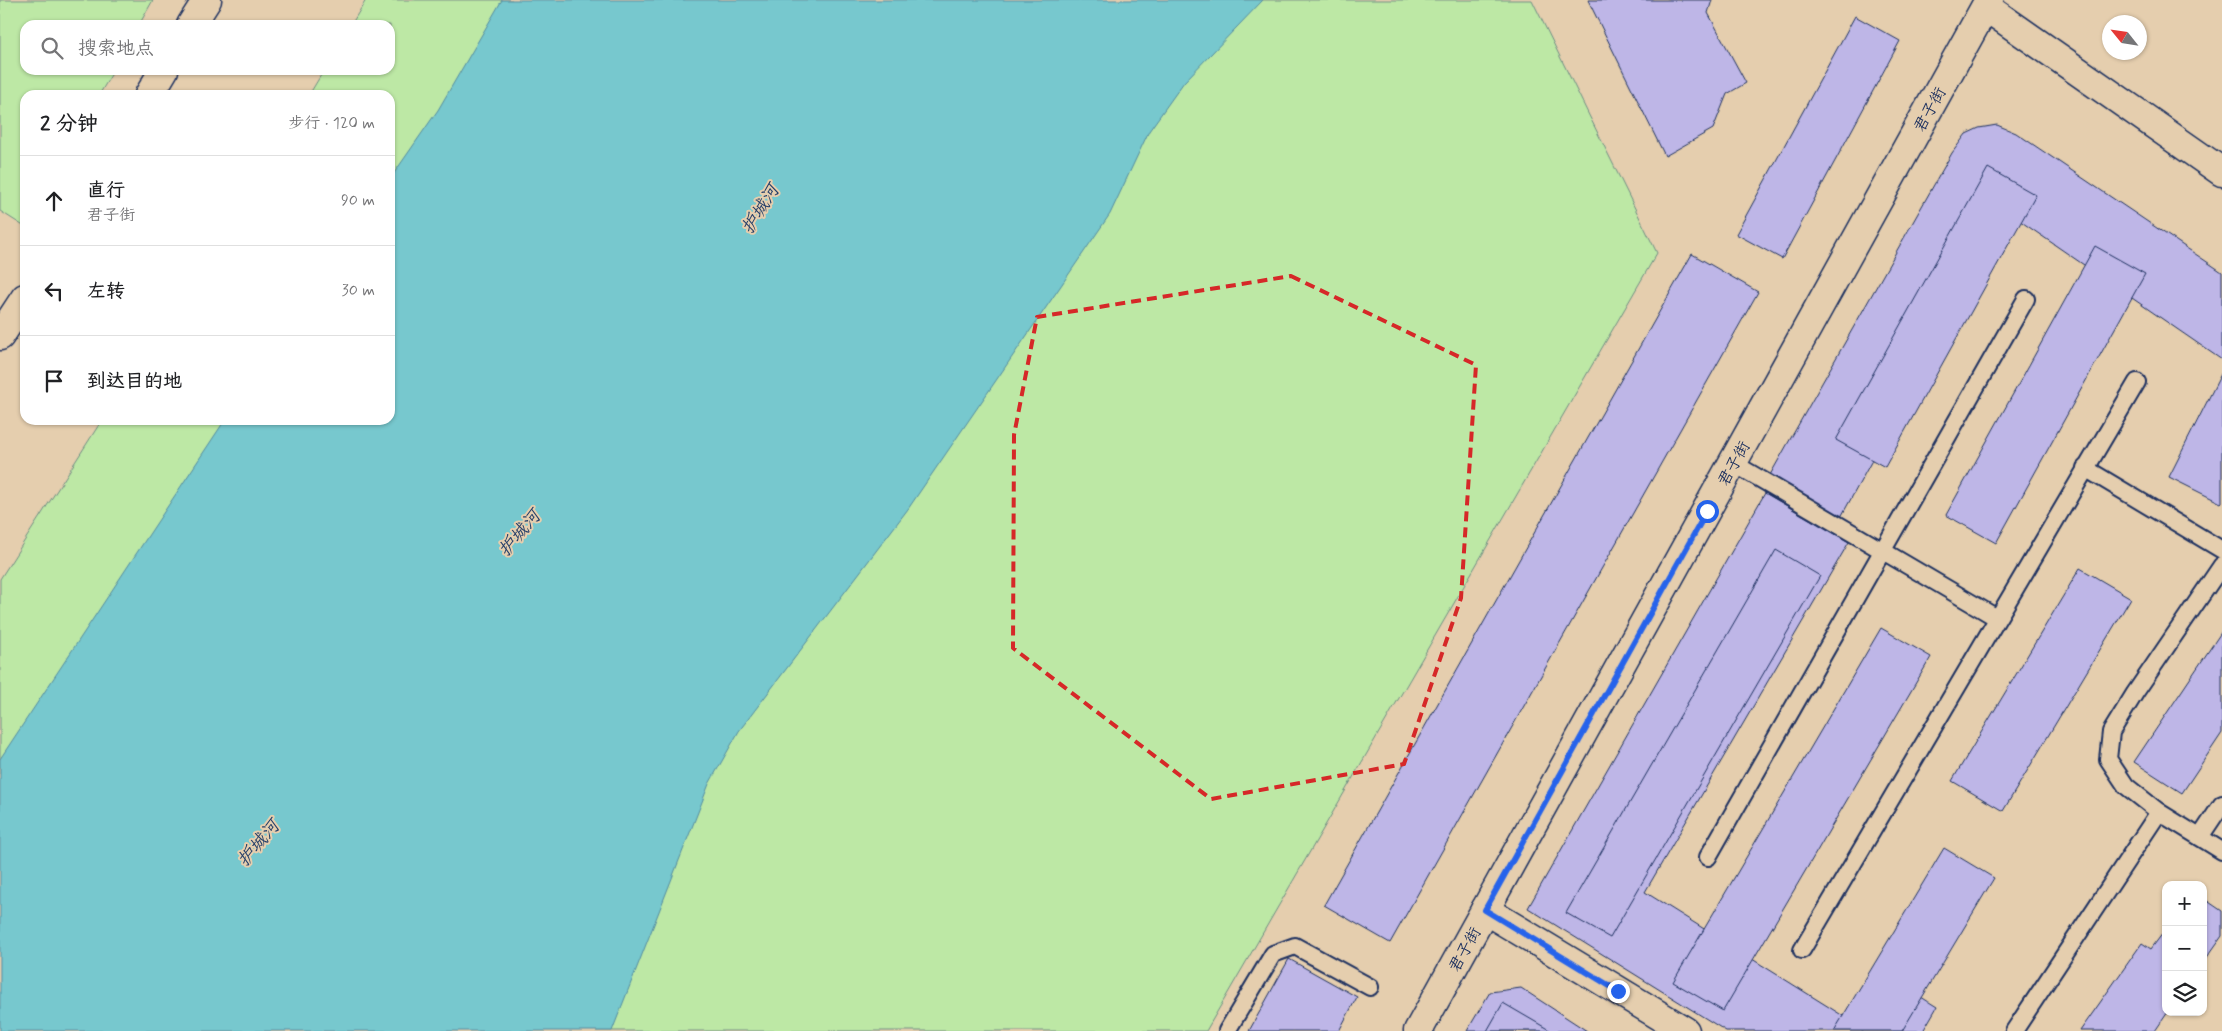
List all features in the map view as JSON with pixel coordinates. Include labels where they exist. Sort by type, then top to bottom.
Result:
[{"type":"street","points":[[194,20],[207,0]]},
{"type":"street","points":[[1987,3],[2222,172]]},
{"type":"street","name":"君子街","points":[[1418,1031],[1987,3]]},
{"type":"street","points":[[152,90],[161,75]]},
{"type":"street","points":[[0,336],[20,306]]},
{"type":"street","points":[[1485,910],[1685,1031]]},
{"type":"lane","points":[[1708,857],[2026,300]]},
{"type":"lane","points":[[1802,950],[2136,382]]},
{"type":"lane","points":[[2085,468],[2222,550]]},
{"type":"lane","points":[[1745,470],[1997,618]]},
{"type":"lane","points":[[2222,564],[2111,732],[2108,759],[2126,786],[2159,812],[2222,851]]},
{"type":"lane","points":[[2200,837],[2222,804]]},
{"type":"lane","points":[[2014,1031],[2159,812]]},
{"type":"lane","points":[[1227,1031],[1273,954],[1295,946],[1370,987]]},
{"type":"highlighted area","points":[[1291,276],[1476,365],[1461,598],[1404,764],[1211,799],[1013,648],[1014,435],[1037,317]]},
{"type":"green space","points":[[0,0],[153,0],[142,20],[20,20],[20,75],[111,75],[102,90],[20,90],[20,224],[0,211]]},
{"type":"green space","points":[[366,0],[512,0],[395,189],[395,90],[312,90],[321,75],[395,75],[395,20],[354,20]]},
{"type":"green space","points":[[1225,0],[1532,0],[1657,253],[1206,1031],[596,1031],[701,769]]},
{"type":"green space","points":[[99,425],[236,425],[0,774],[0,579]]},
{"type":"water","name":"护城河","points":[[502,0],[1263,0],[1184,82],[1149,131],[1110,214],[908,509],[739,731],[709,784],[612,1031],[0,1031],[0,759],[222,425],[395,425],[395,172],[438,110]]},
{"type":"building","points":[[1588,0],[1712,0],[1708,13],[1746,83],[1727,94],[1713,129],[1665,156]]},
{"type":"building","points":[[1855,16],[1900,41],[1782,259],[1736,234]]},
{"type":"building","points":[[1997,125],[2016,133],[2222,272],[2222,360],[2010,214],[2006,215],[1841,517],[1770,475],[1952,153],[1966,134],[1979,128]]},
{"type":"building","points":[[1988,168],[2036,195],[1885,467],[1836,440]]},
{"type":"building","points":[[2095,246],[2145,274],[1996,543],[1946,515]]},
{"type":"building","points":[[1692,254],[1758,292],[1390,943],[1324,905]]},
{"type":"building","points":[[2222,372],[2222,502],[2221,503],[2169,477]]},
{"type":"building","points":[[1765,493],[1849,542],[1645,892],[1848,1019],[1878,970],[1937,1007],[1923,1031],[1726,1031],[1528,908]]},
{"type":"building","points":[[1776,550],[1820,576],[1610,938],[1566,913]]},
{"type":"building","points":[[2080,568],[2131,598],[2003,811],[1952,781]]},
{"type":"building","points":[[1881,628],[1931,657],[1723,1011],[1673,982]]},
{"type":"building","points":[[2222,631],[2222,733],[2182,793],[2134,762]]},
{"type":"building","points":[[1944,848],[1994,878],[1902,1031],[1834,1031]]},
{"type":"building","points":[[2207,901],[2222,911],[2222,936],[2207,957]]},
{"type":"building","points":[[2162,934],[2162,1016],[2165,1016],[2155,1031],[2080,1031],[2142,943],[2151,949]]},
{"type":"building","points":[[1289,959],[1357,997],[1339,1031],[1249,1031]]},
{"type":"building","points":[[1521,988],[1587,1031],[1467,1031],[1490,992]]},
{"type":"building","points":[[1503,1003],[1551,1031],[1487,1031]]},
{"type":"route","points":[[1618,991],[1485,910],[1707,511]]}]
